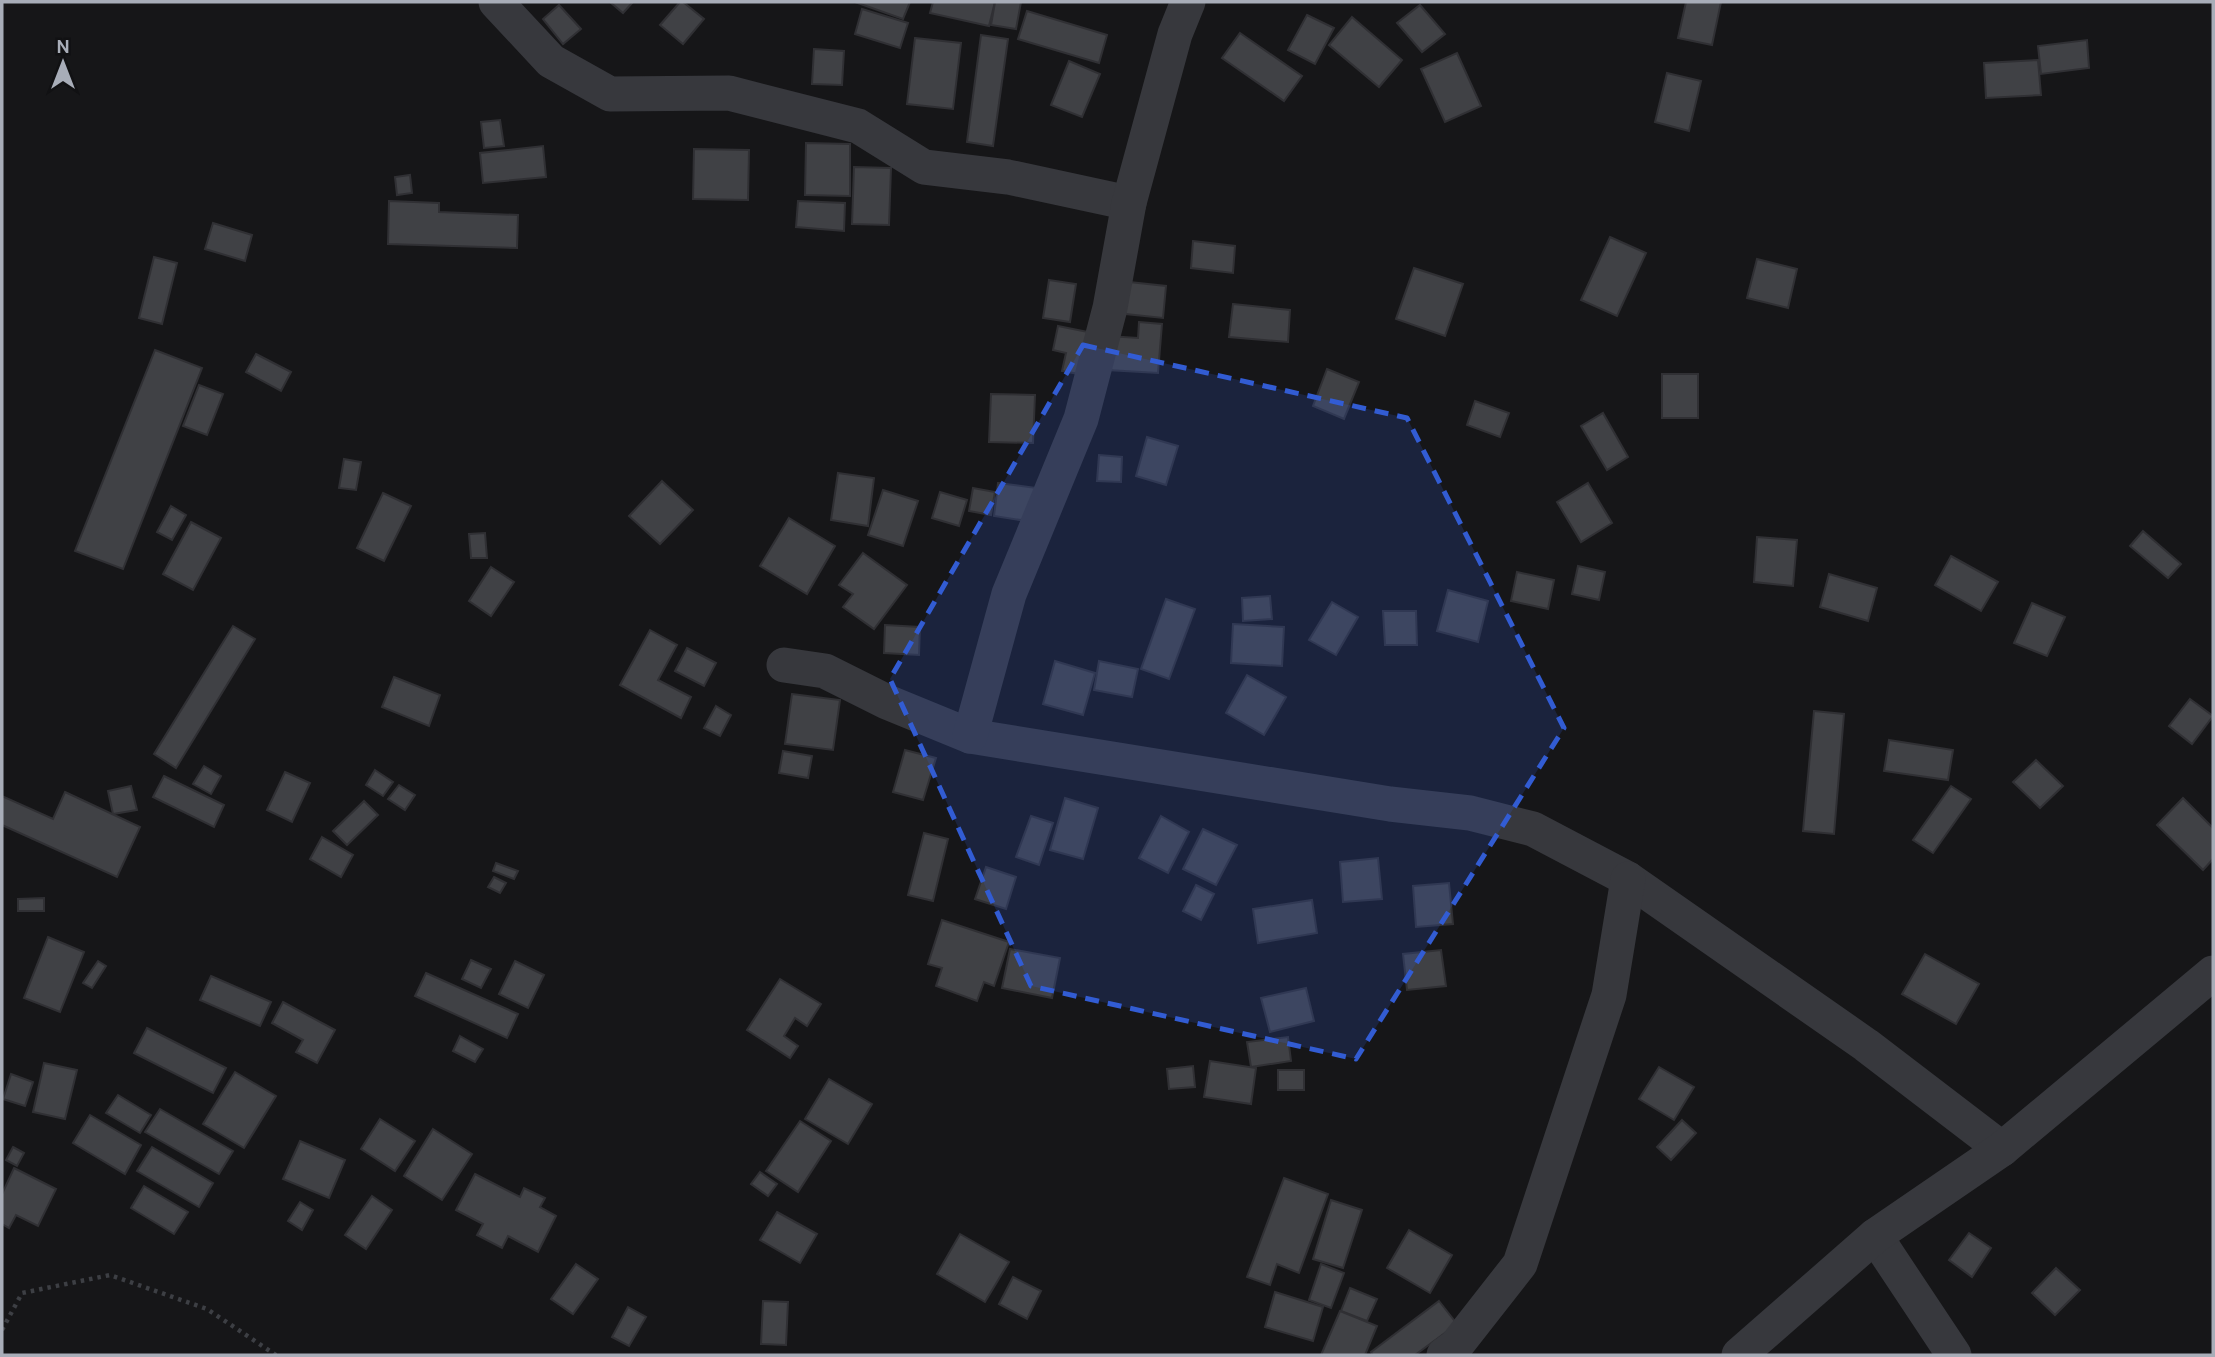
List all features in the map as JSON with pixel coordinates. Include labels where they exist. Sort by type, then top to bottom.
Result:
[{"type":"street","points":[[496,2],[551,61],[610,94],[729,93],[858,126],[924,167],[1008,177],[1129,203]]},
{"type":"street","points":[[970,736],[1009,594],[1081,419],[1110,308],[1129,203],[1175,34],[1188,2]]},
{"type":"street","points":[[783,665],[825,671],[887,702],[970,736],[1390,804],[1470,813],[1533,828],[1628,879],[1866,1045],[2002,1149]]},
{"type":"street","points":[[1444,1355],[1455,1347],[1520,1265],[1609,995],[1628,879]]},
{"type":"street","points":[[1739,1355],[1875,1236],[2002,1149],[2213,973]]},
{"type":"street","points":[[1875,1236],[1954,1355]]},
{"type":"path","points":[[2,1330],[22,1293],[110,1275],[207,1309],[276,1355]]},
{"type":"highlighted area","points":[[1083,345],[1407,418],[1564,728],[1356,1059],[1031,986],[890,679]]},
{"type":"building","points":[[610,2],[633,2],[623,13]]},
{"type":"building","points":[[680,2],[704,19],[683,44],[660,25]]},
{"type":"building","points":[[855,2],[910,2],[903,19]]},
{"type":"building","points":[[933,2],[995,2],[989,26],[930,13]]},
{"type":"building","points":[[995,2],[1021,2],[1016,29],[991,25]]},
{"type":"building","points":[[1686,2],[1721,2],[1712,45],[1678,38]]},
{"type":"building","points":[[559,5],[581,29],[563,44],[543,19]]},
{"type":"building","points":[[1420,5],[1445,34],[1422,52],[1397,23]]},
{"type":"building","points":[[862,9],[908,23],[900,48],[855,34]]},
{"type":"building","points":[[1027,11],[1107,35],[1099,63],[1018,39]]},
{"type":"building","points":[[1307,15],[1334,28],[1315,64],[1288,50]]},
{"type":"building","points":[[1352,17],[1402,60],[1379,87],[1329,45]]},
{"type":"building","points":[[1240,33],[1302,76],[1284,101],[1222,58]]},
{"type":"building","points":[[981,35],[1008,39],[993,146],[967,142]]},
{"type":"building","points":[[915,38],[961,43],[953,109],[907,104]]},
{"type":"building","points":[[2087,40],[2089,68],[2041,74],[2038,46]]},
{"type":"building","points":[[814,49],[844,51],[842,85],[812,84]]},
{"type":"building","points":[[1457,53],[1481,106],[1445,122],[1421,69]]},
{"type":"building","points":[[2038,60],[2041,95],[1986,98],[1984,63]]},
{"type":"building","points":[[1069,61],[1100,74],[1082,117],[1051,105]]},
{"type":"building","points":[[1667,73],[1701,81],[1689,131],[1655,122]]},
{"type":"building","points":[[500,120],[504,146],[484,148],[481,122]]},
{"type":"building","points":[[806,143],[850,144],[850,196],[805,195]]},
{"type":"building","points":[[543,146],[546,177],[483,183],[480,153]]},
{"type":"building","points":[[694,149],[749,150],[748,200],[693,199]]},
{"type":"building","points":[[854,167],[891,168],[889,225],[852,224]]},
{"type":"building","points":[[410,175],[412,193],[397,195],[395,177]]},
{"type":"building","points":[[389,201],[439,203],[439,212],[518,215],[517,248],[388,244]]},
{"type":"building","points":[[798,201],[845,203],[844,231],[796,227]]},
{"type":"building","points":[[213,223],[252,235],[245,261],[205,249]]},
{"type":"building","points":[[1610,237],[1646,253],[1617,316],[1581,300]]},
{"type":"building","points":[[1193,241],[1235,246],[1233,273],[1191,268]]},
{"type":"building","points":[[154,257],[177,263],[162,324],[139,318]]},
{"type":"building","points":[[1757,259],[1797,269],[1788,308],[1747,298]]},
{"type":"building","points":[[1414,268],[1463,284],[1445,336],[1396,319]]},
{"type":"building","points":[[1049,280],[1076,284],[1070,322],[1043,318]]},
{"type":"building","points":[[1120,281],[1166,286],[1163,318],[1116,313]]},
{"type":"building","points":[[1233,304],[1290,310],[1288,342],[1229,337]]},
{"type":"building","points":[[1139,322],[1162,324],[1158,373],[1107,370],[1109,336],[1138,338]]},
{"type":"building","points":[[1058,326],[1093,333],[1084,375],[1062,371],[1066,353],[1053,350]]},
{"type":"building","points":[[155,350],[202,368],[123,569],[75,551]]},
{"type":"building","points":[[256,354],[291,372],[281,391],[246,372]]},
{"type":"building","points":[[1327,369],[1359,382],[1344,419],[1313,406]]},
{"type":"building","points":[[1662,374],[1698,374],[1698,418],[1662,418]]},
{"type":"building","points":[[199,385],[223,394],[207,435],[183,426]]},
{"type":"building","points":[[991,394],[1035,395],[1033,443],[989,442]]},
{"type":"building","points":[[1475,401],[1509,413],[1500,437],[1467,425]]},
{"type":"building","points":[[1603,413],[1628,457],[1607,470],[1581,426]]},
{"type":"building","points":[[1147,437],[1178,446],[1166,485],[1136,476]]},
{"type":"building","points":[[1099,455],[1122,457],[1121,482],[1097,481]]},
{"type":"building","points":[[344,459],[361,462],[356,490],[339,488]]},
{"type":"building","points":[[838,473],[874,478],[868,526],[831,520]]},
{"type":"building","points":[[662,481],[693,510],[660,544],[629,516]]},
{"type":"building","points":[[998,483],[1037,488],[1033,522],[994,516]]},
{"type":"building","points":[[1588,483],[1612,523],[1581,542],[1557,502]]},
{"type":"building","points":[[973,488],[995,492],[991,515],[969,511]]},
{"type":"building","points":[[883,490],[918,501],[903,546],[868,535]]},
{"type":"building","points":[[940,492],[967,500],[959,526],[932,518]]},
{"type":"building","points":[[383,493],[411,506],[384,561],[357,548]]},
{"type":"building","points":[[171,506],[186,515],[172,540],[157,532]]},
{"type":"building","points":[[789,518],[835,546],[807,594],[760,566]]},
{"type":"building","points":[[191,522],[221,538],[193,590],[163,574]]},
{"type":"building","points":[[2143,531],[2181,564],[2168,578],[2130,546]]},
{"type":"building","points":[[485,533],[487,558],[471,558],[469,534]]},
{"type":"building","points":[[1757,537],[1797,540],[1793,586],[1754,582]]},
{"type":"building","points":[[863,553],[907,585],[874,629],[843,607],[853,594],[839,585]]},
{"type":"building","points":[[1951,556],[1998,582],[1981,611],[1935,585]]},
{"type":"building","points":[[1578,566],[1605,572],[1599,600],[1572,594]]},
{"type":"building","points":[[491,567],[514,582],[491,616],[469,601]]},
{"type":"building","points":[[1517,572],[1554,580],[1548,609],[1511,601]]},
{"type":"building","points":[[1829,574],[1877,588],[1868,621],[1820,607]]},
{"type":"building","points":[[1448,590],[1488,601],[1478,642],[1437,631]]},
{"type":"building","points":[[1270,596],[1272,619],[1243,621],[1242,598]]},
{"type":"building","points":[[1166,599],[1195,609],[1169,679],[1141,669]]},
{"type":"building","points":[[1332,602],[1358,617],[1336,655],[1309,640]]},
{"type":"building","points":[[2032,603],[2065,617],[2047,656],[2014,643]]},
{"type":"building","points":[[1383,611],[1416,611],[1417,645],[1385,645]]},
{"type":"building","points":[[1233,624],[1284,627],[1282,666],[1231,663]]},
{"type":"building","points":[[885,625],[920,627],[919,655],[884,653]]},
{"type":"building","points":[[233,626],[255,639],[176,768],[154,754]]},
{"type":"building","points":[[650,630],[677,645],[658,680],[691,697],[681,718],[620,685]]},
{"type":"building","points":[[687,648],[716,663],[704,686],[675,671]]},
{"type":"building","points":[[1055,661],[1095,673],[1083,715],[1043,704]]},
{"type":"building","points":[[1099,661],[1138,669],[1132,697],[1094,690]]},
{"type":"building","points":[[1247,675],[1286,697],[1264,735],[1226,713]]},
{"type":"building","points":[[394,677],[440,695],[429,726],[382,707]]},
{"type":"building","points":[[792,694],[840,700],[833,750],[785,744]]},
{"type":"building","points":[[2190,699],[2213,716],[2192,744],[2169,726]]},
{"type":"building","points":[[716,706],[731,715],[720,736],[704,728]]},
{"type":"building","points":[[1814,711],[1844,714],[1834,834],[1803,831]]},
{"type":"building","points":[[1889,740],[1953,750],[1948,780],[1884,771]]},
{"type":"building","points":[[905,750],[936,758],[923,800],[893,792]]},
{"type":"building","points":[[783,751],[812,756],[808,778],[779,773]]},
{"type":"building","points":[[2036,760],[2063,786],[2040,808],[2013,782]]},
{"type":"building","points":[[204,766],[221,776],[211,794],[193,784]]},
{"type":"building","points":[[375,770],[393,782],[383,796],[366,785]]},
{"type":"building","points":[[285,772],[310,783],[292,822],[267,810]]},
{"type":"building","points":[[164,776],[224,805],[214,827],[153,797]]},
{"type":"building","points":[[399,785],[415,795],[405,810],[388,799]]},
{"type":"building","points":[[131,786],[137,810],[113,814],[108,791]]},
{"type":"building","points":[[1951,786],[1971,799],[1933,853],[1913,840]]},
{"type":"building","points":[[65,792],[140,827],[117,877],[2,825],[2,796],[53,819]]},
{"type":"building","points":[[1065,798],[1098,808],[1083,859],[1050,850]]},
{"type":"building","points":[[2183,798],[2213,828],[2213,859],[2203,870],[2157,825]]},
{"type":"building","points":[[364,801],[378,815],[347,845],[333,831]]},
{"type":"building","points":[[1031,816],[1053,823],[1039,865],[1016,857]]},
{"type":"building","points":[[1161,816],[1189,832],[1168,873],[1139,858]]},
{"type":"building","points":[[1203,829],[1237,845],[1216,885],[1183,869]]},
{"type":"building","points":[[924,833],[948,839],[933,901],[908,895]]},
{"type":"building","points":[[322,837],[353,855],[341,877],[310,859]]},
{"type":"building","points":[[1378,858],[1382,899],[1343,902],[1340,862]]},
{"type":"building","points":[[496,863],[518,871],[514,879],[493,871]]},
{"type":"building","points":[[986,867],[1016,877],[1006,909],[975,899]]},
{"type":"building","points":[[494,877],[506,883],[500,893],[488,887]]},
{"type":"building","points":[[1449,883],[1453,924],[1416,927],[1413,886]]},
{"type":"building","points":[[1196,885],[1214,894],[1201,920],[1183,911]]},
{"type":"building","points":[[44,898],[44,911],[18,911],[18,899]]},
{"type":"building","points":[[1312,900],[1317,933],[1258,943],[1253,909]]},
{"type":"building","points":[[942,920],[1009,942],[994,986],[984,982],[977,1001],[936,986],[942,968],[928,964]]},
{"type":"building","points":[[48,937],[84,952],[60,1012],[24,998]]},
{"type":"building","points":[[1010,949],[1060,958],[1052,998],[1002,988]]},
{"type":"building","points":[[1441,950],[1446,986],[1407,990],[1403,954]]},
{"type":"building","points":[[1925,954],[1979,984],[1956,1024],[1902,994]]},
{"type":"building","points":[[471,960],[491,969],[481,988],[462,979]]},
{"type":"building","points":[[98,961],[106,966],[92,988],[83,983]]},
{"type":"building","points":[[515,961],[544,975],[528,1008],[499,994]]},
{"type":"building","points":[[426,973],[518,1014],[507,1038],[415,996]]},
{"type":"building","points":[[211,976],[271,1002],[260,1026],[200,1000]]},
{"type":"building","points":[[780,979],[821,1004],[807,1026],[795,1018],[784,1036],[798,1046],[790,1058],[747,1030]]},
{"type":"building","points":[[1306,988],[1314,1021],[1270,1032],[1261,998]]},
{"type":"building","points":[[283,1002],[335,1030],[317,1063],[296,1052],[303,1040],[272,1023]]},
{"type":"building","points":[[147,1028],[226,1068],[213,1093],[134,1053]]},
{"type":"building","points":[[460,1036],[483,1049],[475,1062],[453,1051]]},
{"type":"building","points":[[1288,1037],[1291,1061],[1251,1067],[1247,1042]]},
{"type":"building","points":[[1210,1061],[1256,1068],[1251,1104],[1204,1097]]},
{"type":"building","points":[[44,1063],[77,1070],[65,1119],[33,1112]]},
{"type":"building","points":[[1193,1066],[1195,1087],[1169,1089],[1167,1069]]},
{"type":"building","points":[[1659,1067],[1694,1087],[1674,1120],[1639,1099]]},
{"type":"building","points":[[1278,1070],[1304,1070],[1304,1090],[1278,1090]]},
{"type":"building","points":[[235,1072],[276,1096],[244,1148],[203,1124]]},
{"type":"building","points":[[11,1074],[33,1082],[25,1106],[3,1099]]},
{"type":"building","points":[[829,1079],[872,1104],[848,1144],[805,1119]]},
{"type":"building","points":[[118,1095],[151,1115],[140,1133],[106,1113]]},
{"type":"building","points":[[160,1109],[233,1151],[219,1174],[145,1132]]},
{"type":"building","points":[[90,1115],[141,1145],[125,1174],[73,1143]]},
{"type":"building","points":[[380,1119],[415,1141],[395,1171],[361,1149]]},
{"type":"building","points":[[1682,1120],[1696,1133],[1671,1160],[1657,1147]]},
{"type":"building","points":[[800,1121],[831,1141],[798,1192],[766,1171]]},
{"type":"building","points":[[433,1129],[472,1154],[442,1200],[404,1176]]},
{"type":"building","points":[[300,1141],[345,1160],[329,1198],[283,1179]]},
{"type":"building","points":[[13,1147],[24,1153],[17,1166],[6,1160]]},
{"type":"building","points":[[152,1147],[213,1183],[199,1207],[137,1171]]},
{"type":"building","points":[[14,1168],[56,1189],[38,1226],[16,1215],[9,1228],[2,1224],[2,1194]]},
{"type":"building","points":[[760,1172],[777,1184],[768,1196],[751,1184]]},
{"type":"building","points":[[475,1174],[520,1197],[524,1188],[545,1198],[540,1207],[556,1216],[538,1252],[508,1236],[502,1248],[477,1235],[483,1224],[456,1210]]},
{"type":"building","points":[[1284,1178],[1328,1194],[1299,1273],[1277,1264],[1270,1285],[1247,1277]]},
{"type":"building","points":[[144,1186],[188,1212],[174,1234],[131,1208]]},
{"type":"building","points":[[372,1196],[392,1210],[366,1249],[345,1235]]},
{"type":"building","points":[[1331,1200],[1362,1210],[1343,1268],[1313,1259]]},
{"type":"building","points":[[300,1202],[313,1210],[302,1230],[288,1221]]},
{"type":"building","points":[[777,1212],[817,1234],[800,1263],[760,1240]]},
{"type":"building","points":[[1409,1230],[1452,1255],[1430,1293],[1387,1268]]},
{"type":"building","points":[[1969,1233],[1991,1248],[1972,1277],[1949,1260]]},
{"type":"building","points":[[960,1234],[1009,1262],[985,1302],[937,1274]]},
{"type":"building","points":[[576,1264],[598,1279],[573,1314],[551,1299]]},
{"type":"building","points":[[1321,1264],[1344,1273],[1331,1308],[1309,1300]]},
{"type":"building","points":[[2056,1268],[2080,1290],[2055,1315],[2032,1293]]},
{"type":"building","points":[[1013,1277],[1041,1291],[1027,1319],[999,1304]]},
{"type":"building","points":[[1350,1288],[1377,1299],[1367,1321],[1341,1311]]},
{"type":"building","points":[[1275,1292],[1323,1307],[1313,1341],[1265,1327]]},
{"type":"building","points":[[763,1301],[788,1302],[786,1345],[761,1344]]},
{"type":"building","points":[[1439,1301],[1457,1324],[1415,1355],[1373,1355],[1371,1352]]},
{"type":"building","points":[[628,1307],[646,1317],[629,1346],[612,1337]]},
{"type":"building","points":[[1340,1311],[1377,1326],[1365,1355],[1321,1355]]}]
